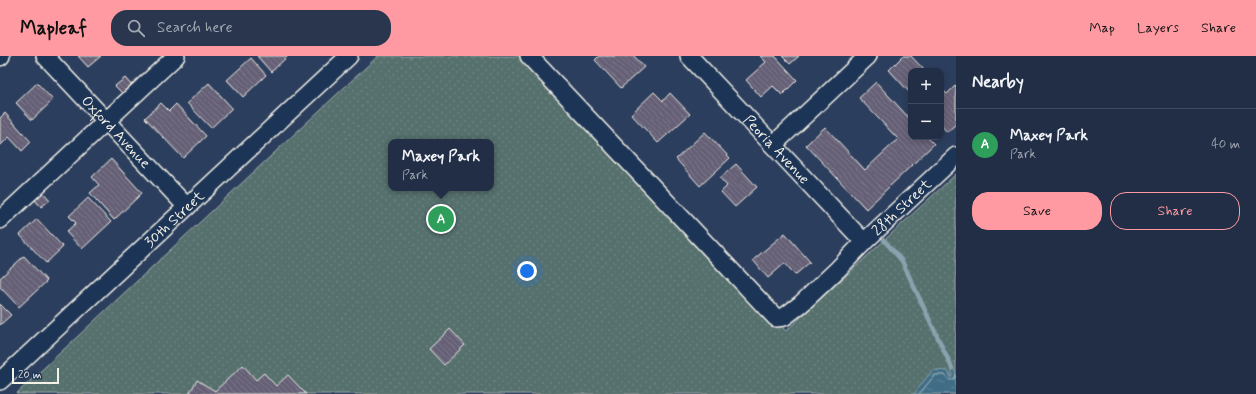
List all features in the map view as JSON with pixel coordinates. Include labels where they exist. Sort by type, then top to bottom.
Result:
[{"type":"street","name":"Oxford Avenue","points":[[45,56],[187,207]]},
{"type":"street","points":[[0,220],[176,56]]},
{"type":"street","name":"30th Street","points":[[0,381],[349,56]]},
{"type":"street","name":"28th Street","points":[[528,56],[776,318],[784,317],[801,304],[864,242],[956,156]]},
{"type":"street","points":[[773,145],[868,56]]},
{"type":"street","name":"Peoria Avenue","points":[[694,58],[864,242]]},
{"type":"green space","points":[[378,56],[523,56],[786,331],[956,174],[956,394],[16,394]]},
{"type":"water","points":[[952,368],[956,373],[956,394],[914,394],[934,370],[948,371],[951,378]]},
{"type":"building","points":[[78,56],[101,56],[88,67]]},
{"type":"building","points":[[257,56],[288,56],[271,72]]},
{"type":"building","points":[[599,56],[634,56],[644,67],[621,88],[595,60]]},
{"type":"building","points":[[760,56],[775,56],[797,80],[782,95],[773,86],[761,97],[746,80],[766,62]]},
{"type":"building","points":[[782,56],[799,56],[790,64]]},
{"type":"building","points":[[903,56],[911,56],[922,68],[908,68],[908,91],[889,70]]},
{"type":"building","points":[[251,58],[266,75],[243,97],[227,80]]},
{"type":"building","points":[[125,78],[133,87],[124,95],[115,86]]},
{"type":"building","points":[[876,82],[908,117],[908,140],[930,140],[934,144],[866,209],[806,145],[825,127],[865,170],[898,139],[859,98]]},
{"type":"building","points":[[37,83],[53,100],[32,120],[16,103]]},
{"type":"building","points":[[209,83],[232,108],[211,128],[187,103]]},
{"type":"building","points":[[956,85],[956,124],[947,132],[944,128],[944,91],[947,94]]},
{"type":"building","points":[[654,92],[663,101],[670,93],[690,114],[658,143],[631,114]]},
{"type":"building","points":[[161,103],[169,111],[176,104],[206,136],[183,158],[145,118]]},
{"type":"building","points":[[5,113],[31,142],[22,151],[9,137],[0,146],[0,118]]},
{"type":"building","points":[[705,132],[730,158],[700,186],[676,159]]},
{"type":"building","points":[[111,159],[142,193],[114,220],[90,193],[99,185],[92,177]]},
{"type":"building","points":[[736,164],[757,187],[735,207],[721,192],[727,186],[720,178]]},
{"type":"building","points":[[42,191],[50,200],[41,207],[34,199]]},
{"type":"building","points":[[88,198],[111,222],[82,249],[66,232],[76,223],[69,216]]},
{"type":"building","points":[[37,219],[63,247],[46,263],[20,235]]},
{"type":"building","points":[[785,233],[810,262],[795,275],[785,263],[768,278],[753,260]]},
{"type":"building","points":[[24,256],[47,281],[19,307],[0,287],[0,278]]},
{"type":"building","points":[[0,304],[11,315],[0,325]]},
{"type":"building","points":[[450,329],[465,345],[444,365],[429,349]]},
{"type":"building","points":[[243,365],[256,380],[264,373],[276,386],[288,375],[306,394],[189,394],[197,380],[215,391]]},
{"type":"waterway","points":[[884,240],[902,261],[952,368]]},
{"type":"place","name":"Maxey Park","points":[[441,219]]}]
